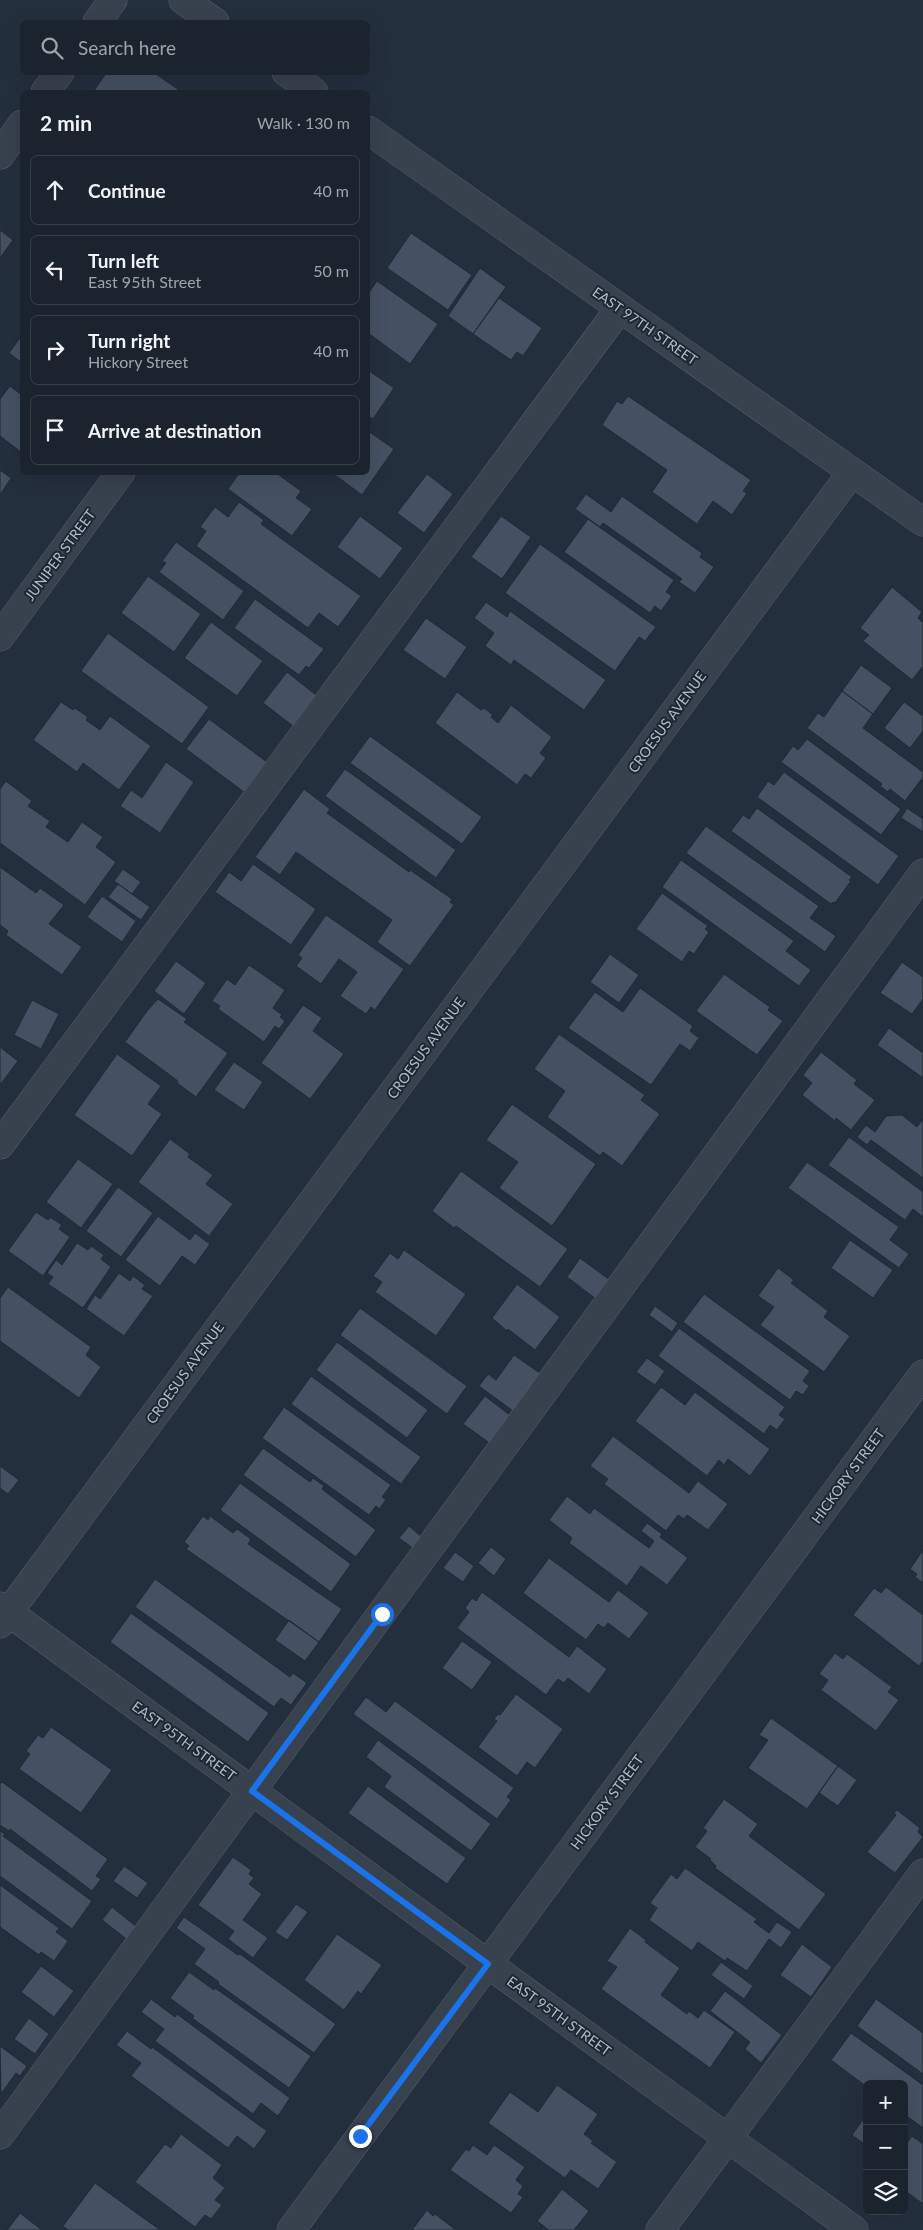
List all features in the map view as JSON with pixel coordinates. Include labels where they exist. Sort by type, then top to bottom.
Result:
[{"type":"street","points":[[98,20],[113,0]]},
{"type":"street","points":[[184,0],[212,20]]},
{"type":"street","points":[[46,90],[58,75]]},
{"type":"street","points":[[290,75],[311,90]]},
{"type":"street","points":[[0,154],[20,127]]},
{"type":"street","name":"EAST 97TH STREET","points":[[370,134],[923,522]]},
{"type":"street","points":[[0,1145],[620,308]]},
{"type":"street","name":"CROESUS AVENUE","points":[[3,1614],[852,472]]},
{"type":"street","name":"JUNIPER STREET","points":[[0,637],[119,475]]},
{"type":"street","points":[[0,2134],[923,873]]},
{"type":"street","name":"HICKORY STREET","points":[[291,2230],[923,1374]]},
{"type":"street","name":"EAST 95TH STREET","points":[[3,1614],[252,1791],[854,2230]]},
{"type":"street","points":[[660,2230],[923,1873]]},
{"type":"building","points":[[105,75],[157,75],[179,90],[94,90]]},
{"type":"building","points":[[0,230],[13,240],[0,258]]},
{"type":"building","points":[[411,233],[472,275],[448,310],[387,268]]},
{"type":"building","points":[[480,268],[506,287],[473,334],[448,316]]},
{"type":"building","points":[[377,281],[438,324],[410,364],[370,334],[370,291]]},
{"type":"building","points":[[499,298],[542,328],[523,356],[517,352],[511,360],[473,334]]},
{"type":"building","points":[[20,338],[20,361],[9,353]]},
{"type":"building","points":[[370,371],[394,388],[373,419],[370,417]]},
{"type":"building","points":[[10,386],[20,394],[20,451],[0,436],[0,399]]},
{"type":"building","points":[[628,396],[751,480],[743,491],[747,493],[732,515],[713,501],[697,524],[652,492],[667,470],[602,425],[617,401],[622,404]]},
{"type":"building","points":[[370,432],[394,449],[362,495],[335,475],[370,475]]},
{"type":"building","points":[[0,470],[11,478],[0,495]]},
{"type":"building","points":[[427,474],[453,494],[424,533],[397,513]]},
{"type":"building","points":[[238,475],[279,475],[301,491],[296,498],[312,509],[292,536],[228,489]]},
{"type":"building","points":[[586,494],[611,512],[622,496],[702,553],[700,557],[714,567],[695,593],[679,582],[682,579],[603,523],[600,527],[575,509]]},
{"type":"building","points":[[239,502],[264,520],[261,524],[361,596],[338,627],[319,613],[308,628],[196,546],[206,531],[200,527],[215,507],[228,517]]},
{"type":"building","points":[[360,516],[403,548],[380,579],[337,547]]},
{"type":"building","points":[[501,516],[531,537],[502,579],[471,557]]},
{"type":"building","points":[[588,519],[674,580],[666,592],[672,596],[661,611],[655,606],[650,613],[564,552]]},
{"type":"building","points":[[176,542],[244,591],[223,620],[159,572],[166,563],[162,561]]},
{"type":"building","points":[[540,544],[656,627],[645,641],[639,637],[615,671],[505,593]]},
{"type":"building","points":[[148,576],[201,614],[174,652],[121,613]]},
{"type":"building","points":[[892,587],[922,612],[918,618],[923,623],[923,666],[912,680],[863,641],[869,635],[860,628]]},
{"type":"building","points":[[255,599],[324,649],[309,668],[306,666],[299,675],[234,628]]},
{"type":"building","points":[[486,602],[507,617],[510,611],[606,680],[584,710],[514,660],[511,665],[485,646],[494,633],[474,618]]},
{"type":"building","points":[[426,618],[467,647],[445,679],[403,650]]},
{"type":"building","points":[[211,622],[263,661],[237,696],[184,658]]},
{"type":"building","points":[[108,633],[209,707],[182,744],[81,671]]},
{"type":"building","points":[[861,665],[892,688],[873,714],[842,691]]},
{"type":"building","points":[[287,672],[316,695],[293,726],[263,703]]},
{"type":"building","points":[[842,691],[873,714],[863,728],[923,772],[923,777],[905,801],[890,789],[888,792],[880,786],[882,784],[807,728],[818,713],[824,717]]},
{"type":"building","points":[[457,692],[481,710],[484,708],[493,715],[491,717],[498,723],[511,705],[552,737],[540,753],[546,758],[531,778],[525,774],[517,785],[435,723]]},
{"type":"building","points":[[61,702],[73,710],[75,708],[88,717],[86,720],[100,730],[110,716],[151,746],[119,790],[83,763],[77,772],[33,740]]},
{"type":"building","points":[[904,702],[923,716],[923,731],[910,748],[884,728]]},
{"type":"building","points":[[209,719],[267,762],[244,792],[186,749]]},
{"type":"building","points":[[370,736],[482,817],[462,844],[350,763]]},
{"type":"building","points":[[807,739],[901,809],[881,835],[781,762],[793,746],[798,750]]},
{"type":"building","points":[[166,762],[194,782],[160,833],[120,806],[131,790],[142,798]]},
{"type":"building","points":[[345,769],[456,850],[436,878],[325,796]]},
{"type":"building","points":[[784,772],[899,856],[878,885],[757,797],[768,781],[774,785]]},
{"type":"building","points":[[6,781],[32,801],[28,806],[50,821],[46,827],[68,842],[82,822],[103,837],[96,847],[116,862],[85,905],[0,843],[0,789]]},
{"type":"building","points":[[304,789],[330,809],[327,813],[409,872],[410,870],[452,899],[450,902],[454,905],[410,966],[377,942],[392,920],[296,852],[280,875],[255,857]]},
{"type":"building","points":[[757,808],[852,877],[835,903],[831,904],[731,831],[743,815],[749,819]]},
{"type":"building","points":[[907,808],[923,819],[923,832],[901,818]]},
{"type":"building","points":[[706,826],[819,906],[810,918],[836,936],[825,952],[686,853]]},
{"type":"building","points":[[681,860],[794,941],[786,951],[811,970],[799,986],[662,887]]},
{"type":"building","points":[[253,864],[316,909],[291,945],[215,892],[229,872],[241,881]]},
{"type":"building","points":[[0,867],[36,893],[40,888],[64,905],[49,924],[82,947],[62,975],[6,935],[8,931],[0,925]]},
{"type":"building","points":[[123,869],[141,882],[132,894],[114,881]]},
{"type":"building","points":[[118,884],[150,907],[141,920],[108,897]]},
{"type":"building","points":[[662,893],[708,926],[705,929],[709,932],[694,954],[689,951],[682,962],[636,929]]},
{"type":"building","points":[[102,896],[136,921],[122,942],[87,917]]},
{"type":"building","points":[[326,915],[404,969],[375,1010],[371,1007],[366,1014],[340,996],[357,972],[339,959],[321,984],[296,966],[302,958],[298,955]]},
{"type":"building","points":[[610,954],[639,975],[619,1003],[590,982]]},
{"type":"building","points":[[176,961],[206,983],[184,1014],[154,991]]},
{"type":"building","points":[[902,962],[923,977],[923,999],[912,1014],[880,993]]},
{"type":"building","points":[[249,965],[285,990],[273,1008],[282,1015],[280,1017],[285,1021],[279,1029],[275,1026],[264,1042],[218,1009],[220,1006],[212,1001],[227,979],[235,985]]},
{"type":"building","points":[[724,974],[770,1007],[768,1010],[783,1021],[757,1055],[696,1011]]},
{"type":"building","points":[[640,988],[693,1026],[690,1031],[699,1038],[690,1051],[680,1044],[651,1085],[568,1028],[595,992],[623,1012]]},
{"type":"building","points":[[158,999],[187,1019],[184,1022],[228,1053],[196,1097],[177,1083],[178,1081],[125,1042]]},
{"type":"building","points":[[32,1000],[59,1014],[41,1049],[14,1035]]},
{"type":"building","points":[[303,1005],[322,1018],[313,1031],[344,1054],[310,1099],[261,1063]]},
{"type":"building","points":[[889,1028],[923,1053],[923,1078],[877,1045]]},
{"type":"building","points":[[559,1034],[645,1095],[641,1100],[660,1114],[622,1166],[603,1152],[600,1156],[547,1117],[565,1091],[534,1069]]},
{"type":"building","points":[[0,1047],[18,1061],[0,1085]]},
{"type":"building","points":[[821,1052],[857,1080],[854,1084],[875,1100],[851,1130],[836,1118],[835,1121],[802,1095],[812,1083],[803,1075]]},
{"type":"building","points":[[117,1054],[161,1086],[148,1104],[162,1114],[132,1156],[74,1115]]},
{"type":"building","points":[[234,1062],[263,1082],[244,1110],[214,1090]]},
{"type":"building","points":[[512,1104],[596,1164],[552,1226],[499,1188],[518,1162],[486,1140]]},
{"type":"building","points":[[902,1115],[917,1127],[923,1119],[923,1178],[871,1140],[867,1145],[857,1137],[866,1125],[875,1132],[886,1116]]},
{"type":"building","points":[[849,1137],[923,1192],[923,1217],[913,1209],[905,1220],[828,1165]]},
{"type":"building","points":[[170,1139],[190,1154],[188,1157],[213,1175],[206,1184],[233,1204],[209,1236],[138,1182]]},
{"type":"building","points":[[78,1159],[113,1184],[81,1228],[46,1202]]},
{"type":"building","points":[[807,1162],[899,1227],[890,1240],[909,1254],[899,1268],[788,1188]]},
{"type":"building","points":[[461,1171],[568,1249],[540,1287],[456,1226],[454,1228],[432,1211]]},
{"type":"building","points":[[118,1187],[153,1213],[121,1257],[86,1231]]},
{"type":"building","points":[[36,1212],[48,1220],[50,1217],[62,1225],[59,1229],[70,1237],[43,1276],[8,1251]]},
{"type":"building","points":[[158,1216],[190,1240],[195,1233],[210,1244],[195,1265],[182,1256],[160,1286],[125,1260]]},
{"type":"building","points":[[850,1240],[893,1270],[873,1298],[831,1268]]},
{"type":"building","points":[[77,1243],[88,1250],[91,1246],[104,1255],[101,1259],[111,1267],[83,1308],[48,1284],[53,1277],[47,1273],[56,1260],[62,1265]]},
{"type":"building","points":[[404,1250],[466,1294],[436,1336],[375,1292],[382,1282],[373,1276],[390,1253],[398,1259]]},
{"type":"building","points":[[580,1258],[610,1280],[596,1299],[567,1277]]},
{"type":"building","points":[[778,1268],[794,1280],[791,1283],[828,1311],[824,1317],[850,1336],[824,1372],[760,1325],[774,1307],[758,1296]]},
{"type":"building","points":[[119,1273],[130,1281],[133,1276],[145,1285],[142,1289],[153,1296],[124,1336],[86,1309],[95,1295],[100,1299]]},
{"type":"building","points":[[517,1284],[560,1317],[535,1350],[492,1318]]},
{"type":"building","points":[[8,1287],[91,1347],[86,1355],[101,1367],[79,1398],[0,1341],[0,1298]]},
{"type":"building","points":[[704,1294],[810,1371],[803,1381],[809,1386],[803,1395],[796,1391],[790,1400],[683,1322]]},
{"type":"building","points":[[655,1306],[678,1323],[672,1332],[649,1315]]},
{"type":"building","points":[[360,1308],[467,1386],[447,1414],[340,1335]]},
{"type":"building","points":[[679,1328],[785,1407],[779,1415],[785,1419],[777,1430],[770,1425],[764,1434],[658,1356]]},
{"type":"building","points":[[337,1342],[428,1410],[407,1438],[316,1370]]},
{"type":"building","points":[[514,1355],[544,1376],[517,1414],[479,1386],[488,1374],[496,1380]]},
{"type":"building","points":[[647,1358],[665,1371],[655,1385],[636,1372]]},
{"type":"building","points":[[311,1376],[421,1457],[401,1484],[291,1404]]},
{"type":"building","points":[[661,1387],[685,1405],[695,1392],[770,1449],[750,1476],[728,1459],[724,1465],[719,1460],[707,1476],[635,1421]]},
{"type":"building","points":[[485,1396],[511,1416],[491,1444],[463,1424]]},
{"type":"building","points":[[284,1407],[391,1485],[382,1497],[386,1500],[379,1509],[376,1506],[369,1515],[262,1438]]},
{"type":"building","points":[[613,1436],[689,1493],[698,1481],[728,1504],[708,1530],[687,1515],[684,1519],[678,1515],[666,1531],[604,1484],[608,1479],[590,1466]]},
{"type":"building","points":[[263,1448],[310,1482],[313,1478],[324,1486],[322,1489],[376,1530],[356,1557],[243,1475]]},
{"type":"building","points":[[0,1466],[19,1480],[8,1494],[0,1488]]},
{"type":"building","points":[[240,1483],[351,1564],[331,1592],[220,1510]]},
{"type":"building","points":[[567,1496],[590,1514],[594,1508],[649,1548],[654,1541],[641,1531],[647,1523],[662,1534],[660,1537],[688,1558],[667,1585],[641,1566],[627,1586],[569,1543],[572,1538],[549,1520]]},
{"type":"building","points":[[203,1516],[208,1520],[210,1516],[233,1533],[237,1529],[251,1539],[248,1544],[342,1609],[319,1642],[186,1549],[189,1546],[184,1542]]},
{"type":"building","points":[[409,1526],[422,1537],[414,1549],[399,1538]]},
{"type":"building","points":[[491,1547],[506,1559],[494,1576],[478,1563]]},
{"type":"building","points":[[923,1550],[923,1583],[915,1577],[917,1574],[910,1569]]},
{"type":"building","points":[[455,1552],[474,1566],[463,1582],[443,1568]]},
{"type":"building","points":[[549,1558],[609,1602],[618,1590],[649,1613],[629,1639],[608,1623],[604,1628],[598,1624],[586,1640],[523,1593]]},
{"type":"building","points":[[155,1579],[290,1677],[293,1673],[307,1683],[291,1705],[281,1698],[274,1707],[135,1607]]},
{"type":"building","points":[[886,1587],[923,1615],[923,1661],[919,1666],[853,1615],[874,1588],[881,1593]]},
{"type":"building","points":[[482,1592],[569,1657],[577,1646],[607,1669],[589,1694],[568,1678],[564,1683],[558,1679],[546,1695],[457,1628],[469,1612],[465,1608],[472,1598],[476,1601]]},
{"type":"building","points":[[131,1613],[269,1713],[248,1742],[110,1642]]},
{"type":"building","points":[[289,1620],[319,1642],[305,1661],[275,1640]]},
{"type":"building","points":[[462,1641],[492,1662],[472,1690],[442,1668]]},
{"type":"building","points":[[835,1653],[843,1659],[847,1654],[892,1687],[888,1692],[899,1700],[876,1731],[821,1690],[828,1680],[819,1674]]},
{"type":"building","points":[[516,1694],[563,1729],[535,1768],[527,1762],[517,1776],[478,1747],[497,1721],[494,1719],[498,1714],[500,1715]]},
{"type":"building","points":[[366,1697],[386,1712],[395,1701],[514,1788],[507,1797],[511,1800],[497,1819],[353,1714]]},
{"type":"building","points":[[771,1718],[838,1766],[807,1809],[748,1768],[768,1740],[759,1735]]},
{"type":"building","points":[[51,1727],[112,1770],[81,1813],[19,1769],[30,1754],[26,1751],[38,1735],[43,1738]]},
{"type":"building","points":[[378,1740],[491,1824],[471,1851],[384,1787],[391,1776],[366,1757]]},
{"type":"building","points":[[838,1766],[857,1780],[838,1806],[819,1793]]},
{"type":"building","points":[[2,1782],[108,1859],[96,1876],[101,1879],[92,1891],[10,1829],[9,1831],[0,1825],[0,1784]]},
{"type":"building","points":[[368,1786],[466,1858],[447,1884],[348,1813]]},
{"type":"building","points":[[724,1799],[758,1824],[749,1836],[826,1894],[799,1930],[715,1868],[716,1866],[711,1859],[695,1847],[707,1831],[703,1828]]},
{"type":"building","points":[[897,1810],[920,1828],[918,1832],[923,1837],[895,1873],[867,1852],[896,1815],[894,1813]]},
{"type":"building","points":[[0,1831],[5,1834],[3,1836],[92,1901],[72,1929],[0,1876]]},
{"type":"building","points":[[233,1857],[251,1870],[249,1874],[254,1878],[249,1884],[262,1894],[243,1920],[268,1938],[253,1958],[228,1939],[234,1931],[198,1905]]},
{"type":"building","points":[[124,1866],[148,1883],[137,1898],[113,1881]]},
{"type":"building","points":[[685,1868],[757,1919],[754,1922],[769,1933],[777,1922],[792,1932],[781,1948],[769,1939],[747,1971],[727,1958],[725,1961],[698,1942],[692,1951],[649,1920],[657,1908],[650,1903],[671,1874],[677,1879]]},
{"type":"building","points":[[0,1885],[59,1928],[56,1932],[68,1941],[54,1961],[41,1952],[39,1955],[0,1927]]},
{"type":"building","points":[[296,1904],[308,1912],[287,1940],[275,1932]]},
{"type":"building","points":[[112,1907],[138,1928],[129,1941],[102,1920]]},
{"type":"building","points":[[184,1917],[238,1955],[240,1954],[336,2024],[314,2053],[218,1984],[219,1982],[194,1964],[205,1949],[176,1928]]},
{"type":"building","points":[[630,1928],[646,1940],[645,1942],[680,1968],[661,1995],[687,2014],[689,2011],[698,2018],[704,2010],[735,2032],[710,2068],[601,1989],[617,1967],[607,1961]]},
{"type":"building","points":[[337,1934],[382,1965],[361,1994],[358,1991],[344,2010],[304,1980]]},
{"type":"building","points":[[802,1944],[832,1967],[811,1997],[780,1975]]},
{"type":"building","points":[[721,1962],[753,1986],[744,1999],[711,1975]]},
{"type":"building","points":[[41,1966],[74,1991],[54,2017],[21,1992]]},
{"type":"building","points":[[189,1972],[214,1990],[215,1988],[311,2056],[289,2088],[192,2018],[194,2016],[170,1998]]},
{"type":"building","points":[[725,1991],[782,2035],[761,2063],[745,2049],[750,2042],[710,2011]]},
{"type":"building","points":[[151,1999],[175,2017],[177,2014],[290,2098],[278,2116],[261,2103],[253,2114],[155,2041],[164,2029],[141,2012]]},
{"type":"building","points":[[876,1999],[923,2033],[923,2074],[857,2026]]},
{"type":"building","points":[[29,2018],[49,2034],[35,2054],[14,2039]]},
{"type":"building","points":[[127,2031],[151,2049],[152,2047],[267,2131],[254,2149],[237,2136],[228,2148],[131,2076],[141,2063],[116,2045]]},
{"type":"building","points":[[851,2033],[923,2085],[923,2128],[908,2117],[908,2080],[863,2080],[863,2084],[831,2060]]},
{"type":"building","points":[[0,2046],[27,2066],[20,2076],[16,2073],[1,2094]]},
{"type":"building","points":[[557,2085],[598,2114],[584,2134],[593,2141],[591,2143],[617,2162],[598,2189],[571,2170],[565,2178],[488,2123],[510,2092],[538,2112]]},
{"type":"building","points":[[863,2120],[863,2143],[852,2135]]},
{"type":"building","points":[[181,2134],[222,2165],[213,2178],[225,2188],[215,2200],[222,2205],[211,2219],[205,2215],[195,2227],[135,2182],[165,2144],[171,2148]]},
{"type":"building","points":[[912,2136],[923,2144],[923,2204],[908,2193],[908,2142]]},
{"type":"building","points":[[473,2145],[487,2155],[494,2145],[525,2167],[516,2180],[523,2186],[518,2194],[523,2197],[511,2213],[450,2170],[466,2149],[469,2151]]},
{"type":"building","points":[[95,2183],[160,2230],[68,2230],[63,2226]]},
{"type":"building","points":[[562,2189],[589,2211],[574,2230],[549,2230],[537,2221]]},
{"type":"building","points":[[427,2210],[433,2216],[435,2214],[456,2230],[412,2230]]},
{"type":"building","points":[[20,2213],[42,2230],[7,2230]]},
{"type":"route","points":[[360,2136],[488,1964],[252,1791],[382,1614]]}]
